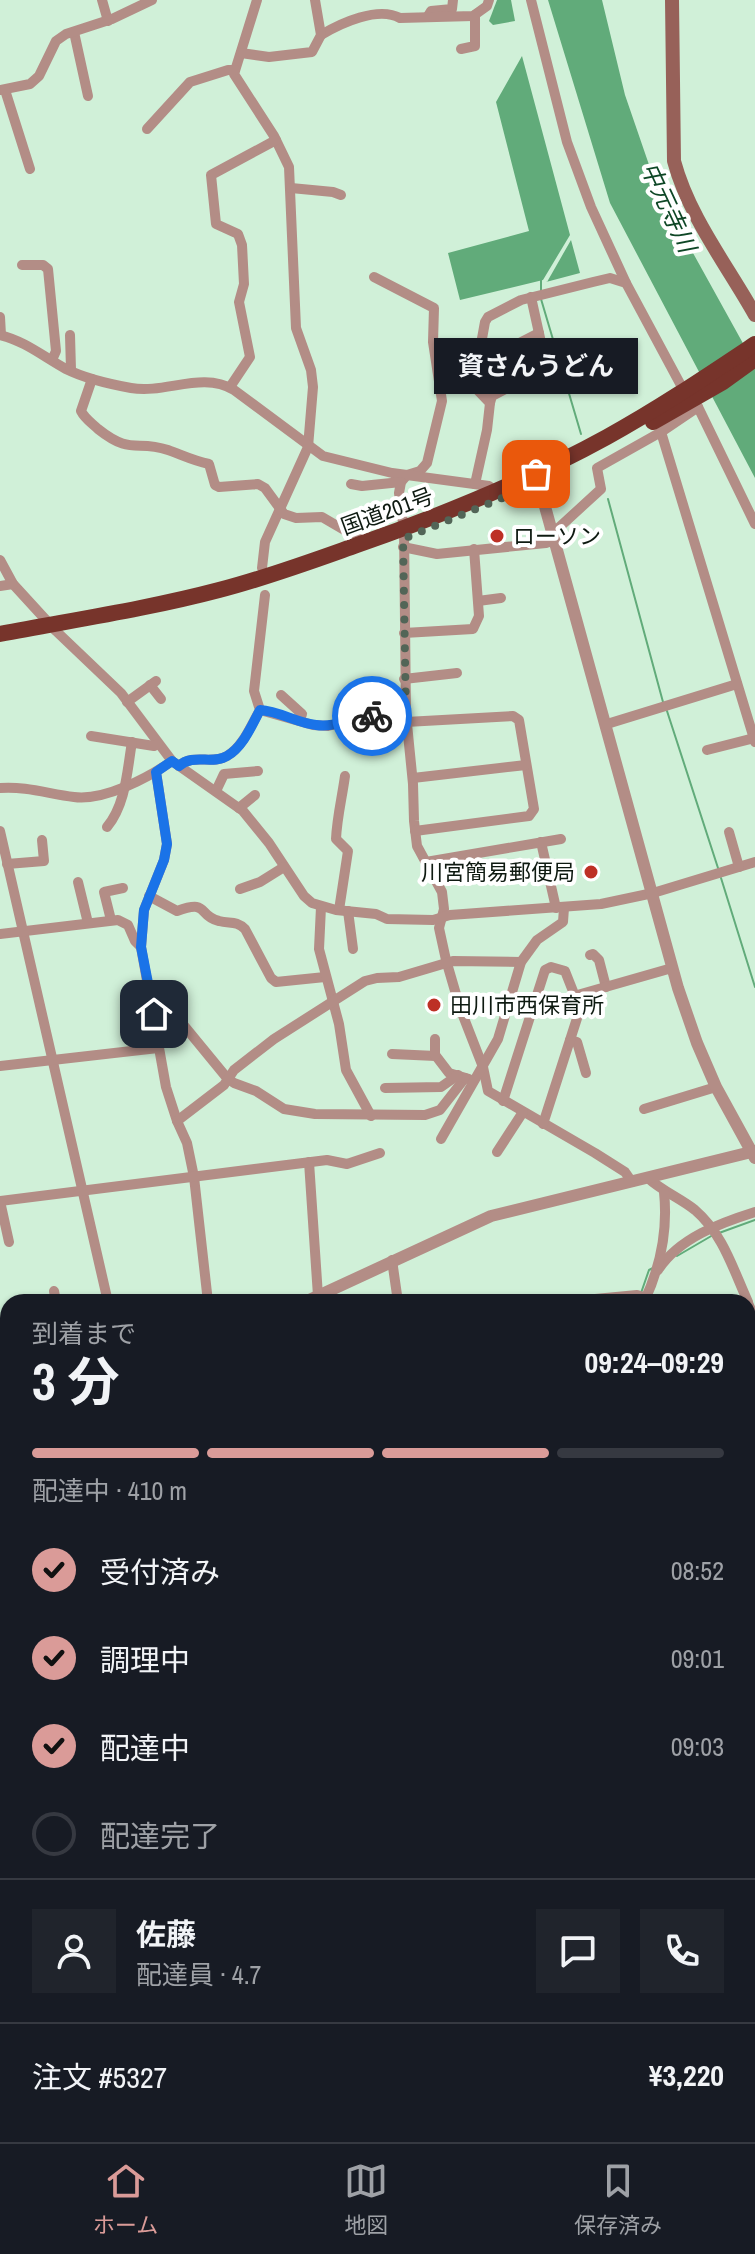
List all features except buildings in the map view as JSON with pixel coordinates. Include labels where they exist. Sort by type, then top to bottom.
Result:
[{"type":"highway","name":"国道201号","points":[[0,634],[144,616],[287,580],[403,539],[538,479],[693,396],[754,349]]},
{"type":"highway","name":"国道201号","points":[[0,642],[220,590],[286,571],[365,542],[403,539],[496,492],[538,479]]},
{"type":"main road","points":[[672,0],[674,161],[680,184],[755,315]]},
{"type":"street","points":[[102,0],[108,21]]},
{"type":"street","points":[[30,169],[2,90],[30,84],[39,76],[56,41],[152,0]]},
{"type":"street","points":[[257,0],[234,74],[276,140],[289,167],[291,270],[296,328],[311,370],[313,387],[308,447],[265,542],[262,568]]},
{"type":"street","points":[[315,0],[321,35]]},
{"type":"street","points":[[426,18],[431,11],[452,9],[453,0]]},
{"type":"street","points":[[241,53],[269,57],[312,52],[321,35],[347,20],[393,14],[400,18],[475,15],[487,6],[489,0]]},
{"type":"street","points":[[531,0],[567,142],[591,207],[626,283],[693,396],[755,524]]},
{"type":"street","points":[[461,49],[475,46],[475,15]]},
{"type":"street","points":[[74,32],[88,96]]},
{"type":"street","points":[[147,129],[190,82],[235,70]]},
{"type":"street","points":[[230,387],[250,357],[239,302],[244,284],[242,245],[238,234],[216,224],[211,175],[276,140]]},
{"type":"street","points":[[291,188],[341,195]]},
{"type":"street","points":[[22,265],[43,265],[48,269],[56,351],[52,360]]},
{"type":"street","points":[[351,484],[362,486],[404,478],[420,471],[427,463],[442,401],[433,342],[434,308],[374,277]]},
{"type":"street","points":[[490,403],[467,379],[465,369],[482,348],[488,317],[531,297],[610,278],[626,283]]},
{"type":"street","points":[[475,484],[492,396],[546,365],[531,297]]},
{"type":"street","points":[[0,317],[1,335],[92,379],[135,388],[218,382],[230,387],[323,456],[404,478],[489,486],[496,492]]},
{"type":"street","points":[[473,361],[484,361],[539,333]]},
{"type":"street","points":[[70,335],[71,370]]},
{"type":"street","points":[[92,379],[81,411],[84,417],[114,441],[135,448],[167,450],[209,464],[215,485],[229,488],[258,484],[265,488],[284,514],[296,518],[322,517],[346,531],[361,535],[365,542]]},
{"type":"street","points":[[403,539],[437,554],[546,543],[601,489],[597,468],[661,432],[693,396]]},
{"type":"street","points":[[661,432],[754,740],[706,748]]},
{"type":"street","points":[[404,478],[400,512],[404,679],[415,831],[417,846],[442,892],[444,909],[439,928],[460,1008],[483,1067],[488,1091],[615,1166],[632,1182]]},
{"type":"street","points":[[321,1294],[491,1216],[754,1154],[716,1087],[697,1043],[672,968],[538,479]]},
{"type":"street","points":[[404,633],[473,629],[479,616],[474,549]]},
{"type":"street","points":[[0,560],[13,584],[127,702],[158,744],[176,763],[239,808],[269,843],[304,896],[321,907],[376,914],[387,919],[433,920],[601,904],[653,893],[754,864]]},
{"type":"street","points":[[0,586],[13,584]]},
{"type":"street","points":[[0,788],[17,787],[75,798],[95,798],[176,763],[227,756],[240,744],[260,710],[254,691],[265,595]]},
{"type":"street","points":[[478,601],[501,598]]},
{"type":"street","points":[[404,679],[457,673]]},
{"type":"street","points":[[127,702],[153,683],[161,699]]},
{"type":"street","points":[[607,724],[737,684]]},
{"type":"street","points":[[374,687],[376,708],[380,712]]},
{"type":"street","points":[[281,695],[302,714],[300,721]]},
{"type":"street","points":[[260,710],[328,726],[380,712],[406,718],[513,716],[519,720],[534,809],[529,816],[415,831]]},
{"type":"street","points":[[91,736],[154,746],[158,744]]},
{"type":"street","points":[[107,827],[115,817],[125,785],[132,742]]},
{"type":"street","points":[[413,778],[526,765]]},
{"type":"street","points":[[216,791],[224,774],[258,771]]},
{"type":"street","points":[[156,772],[167,844],[143,919],[141,947],[158,1048],[194,1177],[207,1294]]},
{"type":"street","points":[[345,776],[341,804],[337,809],[336,839],[348,851],[343,910],[353,949]]},
{"type":"street","points":[[0,795],[15,792],[17,787]]},
{"type":"street","points":[[239,808],[255,795]]},
{"type":"street","points":[[0,831],[106,1294]]},
{"type":"street","points":[[729,832],[739,867]]},
{"type":"street","points":[[426,862],[561,839]]},
{"type":"street","points":[[7,864],[44,861],[42,840]]},
{"type":"street","points":[[385,1088],[441,1087],[466,1078],[483,1067],[498,1039],[521,962],[537,940],[563,922],[541,842]]},
{"type":"street","points":[[240,889],[260,882],[284,867]]},
{"type":"street","points":[[78,882],[88,923]]},
{"type":"street","points":[[111,920],[104,892],[123,888]]},
{"type":"street","points":[[149,896],[177,911],[193,905],[202,907],[220,921],[239,923],[276,982],[325,977]]},
{"type":"street","points":[[321,907],[319,949],[339,1024],[346,1070],[371,1116]]},
{"type":"street","points":[[0,934],[118,920],[128,925],[141,947]]},
{"type":"street","points":[[590,955],[599,960],[606,987]]},
{"type":"street","points":[[177,1121],[224,1085],[234,1070],[274,1039],[365,981],[399,977],[453,961],[521,962]]},
{"type":"street","points":[[503,1101],[545,970],[551,967],[565,971],[580,1009],[543,1124]]},
{"type":"street","points":[[574,996],[672,968]]},
{"type":"street","points":[[154,1014],[172,1011],[227,1078],[256,1091],[284,1109],[315,1114],[371,1116],[432,1113],[440,1110],[466,1078]]},
{"type":"street","points":[[435,1039],[435,1056],[449,1073],[466,1078]]},
{"type":"street","points":[[570,1040],[577,1042],[586,1073]]},
{"type":"street","points":[[0,1066],[158,1048]]},
{"type":"street","points":[[392,1054],[435,1056]]},
{"type":"street","points":[[441,1139],[466,1078]]},
{"type":"street","points":[[644,1109],[716,1087]]},
{"type":"street","points":[[497,1152],[523,1112]]},
{"type":"street","points":[[9,1242],[0,1201],[327,1160],[347,1164],[380,1153]]},
{"type":"street","points":[[309,1162],[311,1294]]},
{"type":"street","points":[[648,1178],[664,1192],[692,1208],[713,1228],[720,1237],[745,1294]]},
{"type":"street","points":[[658,1270],[666,1218],[664,1192]]},
{"type":"street","points":[[648,1294],[666,1257],[713,1228],[755,1212]]},
{"type":"street","points":[[392,1260],[397,1294]]},
{"type":"shaded area","points":[[497,0],[511,0],[515,21],[493,25],[489,21]]},
{"type":"shaded area","points":[[548,0],[602,0],[625,95],[657,188],[755,365],[755,478],[610,203]]},
{"type":"shaded area","points":[[522,56],[570,235],[543,280],[460,300],[448,253],[529,231],[496,102]]},
{"type":"shaded area","points":[[571,240],[580,273],[547,282]]},
{"type":"shaded area","points":[[584,342],[595,366],[571,374],[566,367],[563,351]]},
{"type":"waterway","points":[[541,279],[541,292]]},
{"type":"waterway","points":[[541,299],[581,434]]},
{"type":"waterway","points":[[608,499],[663,702]]},
{"type":"waterway","points":[[667,711],[718,868]]},
{"type":"waterway","points":[[721,878],[755,987]]},
{"type":"waterway","points":[[719,1233],[755,1220]]},
{"type":"waterway","points":[[677,1256],[713,1235]]},
{"type":"waterway","points":[[641,1293],[649,1270],[653,1268]]},
{"type":"way so far","points":[[372,716],[380,712],[406,714],[403,539],[539,483],[536,474]]},
{"type":"place","name":"資さんうどん","points":[[536,474]]},
{"type":"place","name":"ローソン","points":[[497,536]]},
{"type":"place","name":"川宮簡易郵便局","points":[[591,872]]},
{"type":"place","name":"田川市西保育所","points":[[434,1005]]},
{"type":"route","points":[[154,1014],[141,947],[144,910],[164,860],[167,844],[156,772],[172,761],[179,766],[186,760],[227,756],[240,744],[260,710],[313,725],[328,726],[356,717],[372,716]]},
{"type":"water label","name":"中元寺川","points":[[669,207]]}]
